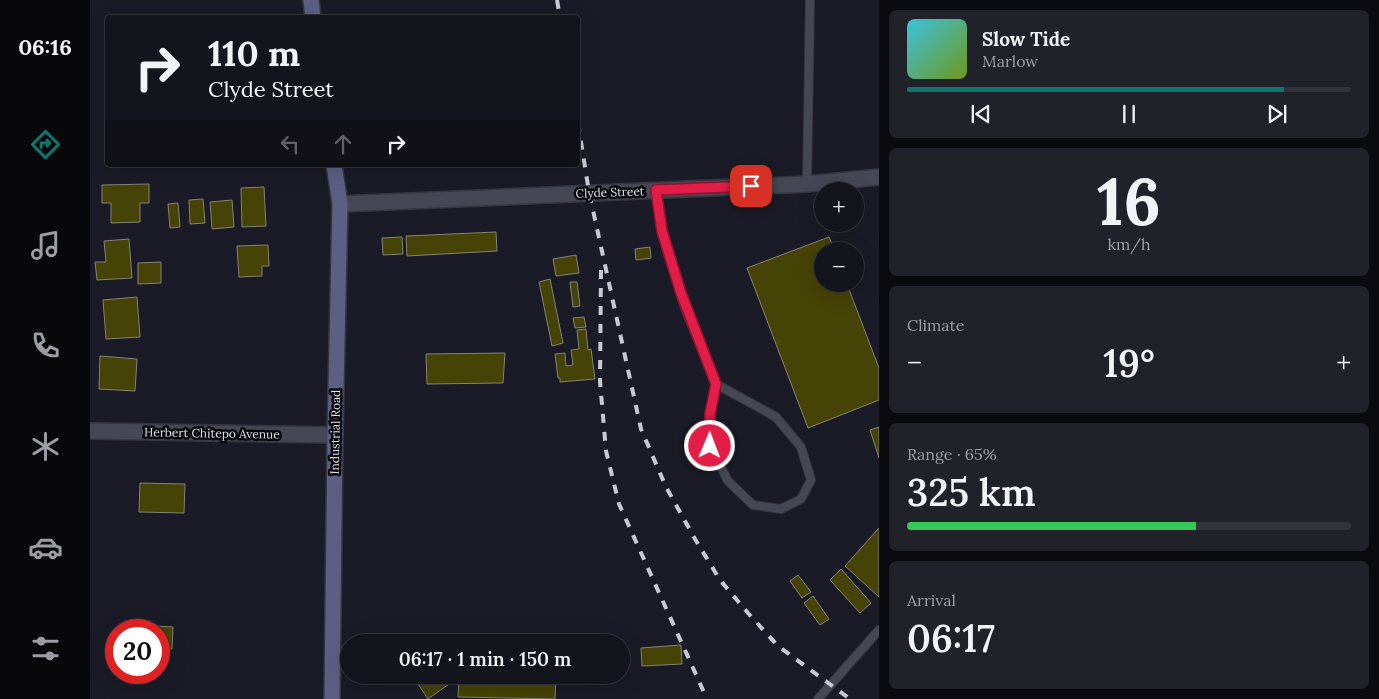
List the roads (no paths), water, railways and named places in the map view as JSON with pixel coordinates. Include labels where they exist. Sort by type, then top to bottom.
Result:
[{"type":"street","points":[[311,0],[313,15]]},
{"type":"street","name":"Industrial Road","points":[[332,699],[340,204],[334,167]]},
{"type":"street","name":"Clyde Street","points":[[340,204],[807,184],[879,177]]},
{"type":"street","name":"Herbert Chitepo Avenue","points":[[90,431],[335,435]]},
{"type":"lane","points":[[807,184],[810,0]]},
{"type":"lane","points":[[656,190],[662,231],[683,300],[716,384],[710,414],[710,446],[728,482],[753,505],[781,509],[801,499],[811,480],[801,447],[776,417],[716,384]]},
{"type":"lane","points":[[818,699],[879,630]]},
{"type":"railway","points":[[557,0],[560,15]]},
{"type":"railway","points":[[580,136],[589,192],[641,429],[666,487],[720,580],[748,613],[778,646],[850,699]]},
{"type":"railway","points":[[601,270],[600,381],[606,451],[619,504],[707,699]]}]
